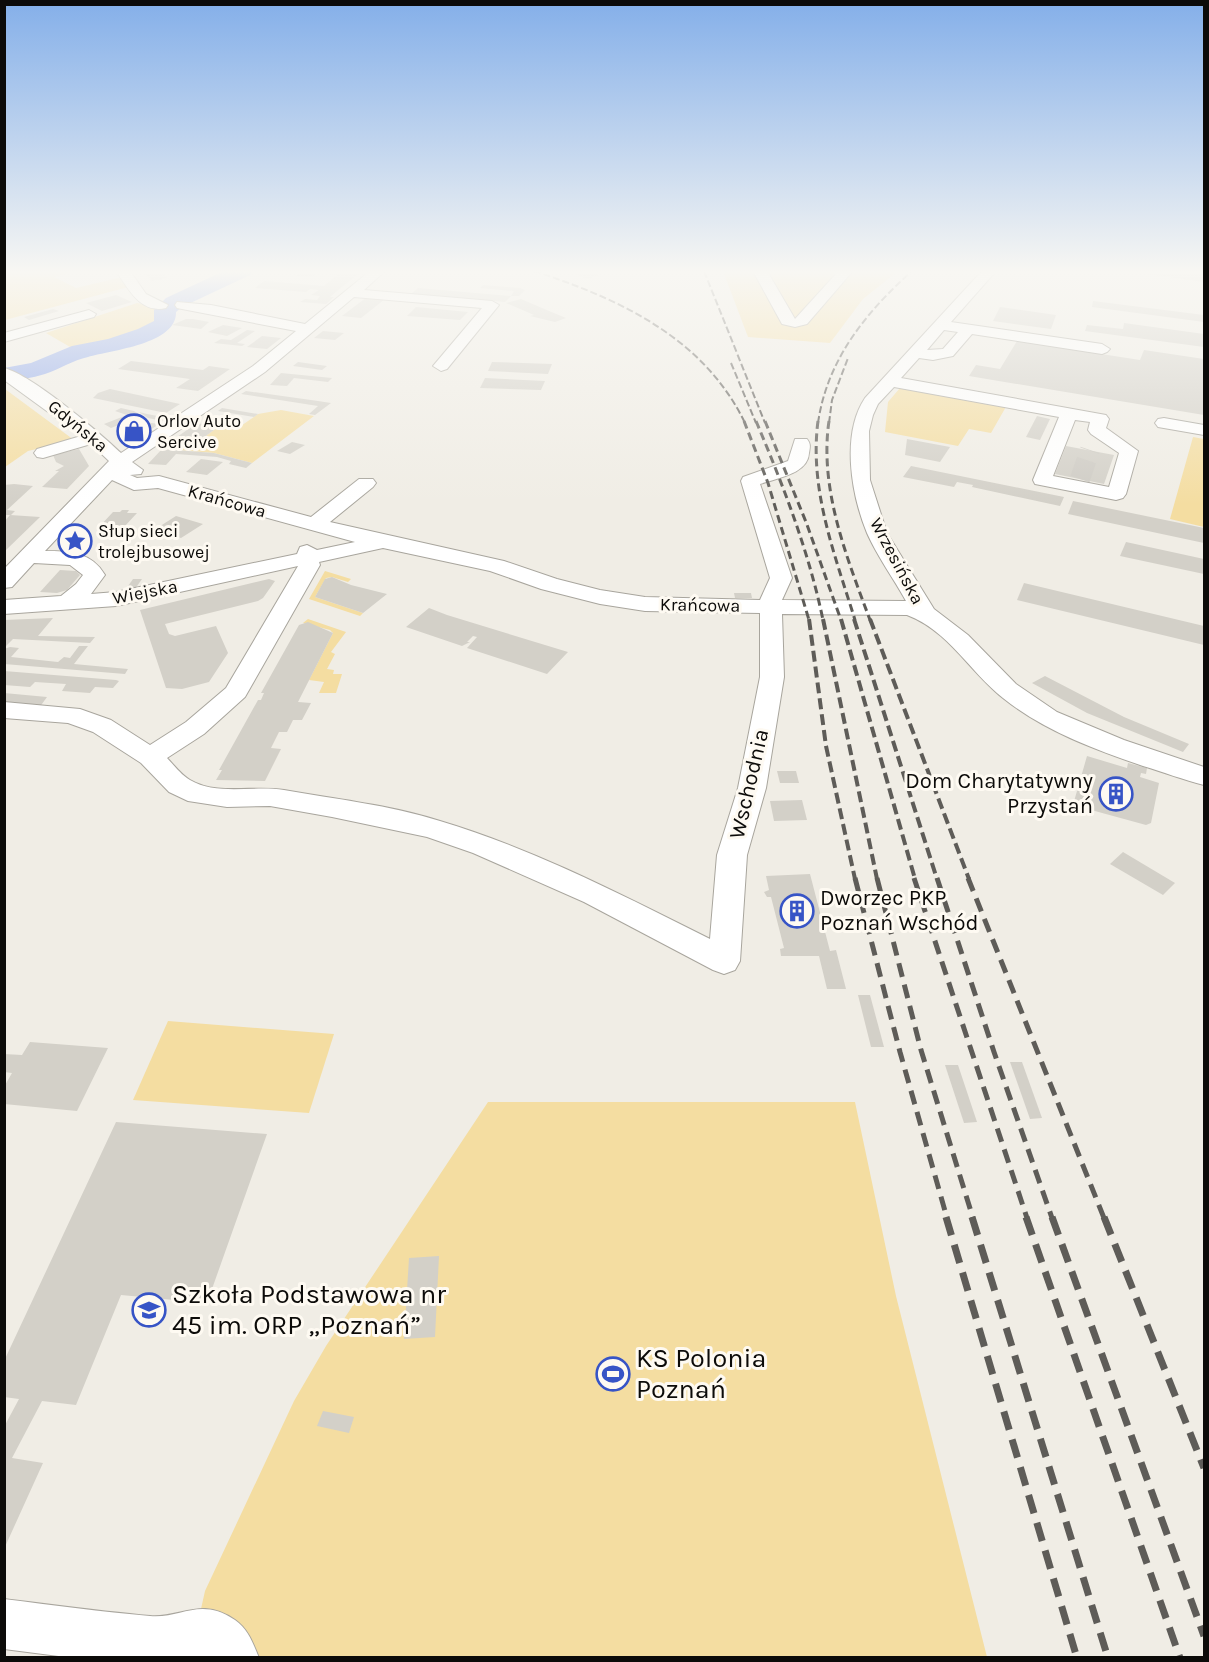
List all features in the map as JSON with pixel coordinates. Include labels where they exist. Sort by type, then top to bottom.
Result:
[{"type":"street","points":[[4,582],[118,463],[258,369],[284,349]]},
{"type":"street","points":[[441,366],[456,349]]},
{"type":"street","name":"Wrzesińska","points":[[920,349],[871,402],[860,431],[861,480],[877,533],[924,612]]},
{"type":"street","points":[[916,353],[933,355],[948,353],[952,349]]},
{"type":"street","name":"Gdyńska","points":[[9,375],[95,437],[109,450],[118,463]]},
{"type":"street","points":[[890,381],[1070,414],[1099,424],[1129,451],[1116,494],[1078,483],[1042,480],[1070,414]]},
{"type":"street","points":[[1164,423],[1204,430]]},
{"type":"street","points":[[1090,450],[1099,424]]},
{"type":"street","points":[[44,453],[95,437]]},
{"type":"street","points":[[771,606],[771,599],[781,578],[750,481],[795,465],[800,458],[801,443]]},
{"type":"street","points":[[118,463],[118,476],[134,484]]},
{"type":"street","name":"Krańcowa","points":[[118,463],[156,478],[159,482]]},
{"type":"street","name":"Krańcowa","points":[[91,493],[134,484],[159,482],[317,526],[467,559],[570,590],[609,599],[662,605],[898,606],[924,612],[951,630],[1003,686],[1032,707],[1110,743],[1204,776]]},
{"type":"street","points":[[4,710],[70,715],[102,726],[150,757],[195,728],[237,689],[309,565],[307,555],[315,542],[317,526],[366,483]]},
{"type":"street","name":"Wiejska","points":[[4,607],[116,599],[307,555],[383,542]]},
{"type":"street","points":[[29,557],[77,560],[89,566],[94,575],[91,581],[68,602]]},
{"type":"street","name":"Wschodnia","points":[[150,757],[179,786],[198,794],[227,798],[270,797],[321,806],[431,828],[483,846],[595,894],[724,961],[732,855],[752,788],[772,677],[771,606]]},
{"type":"street","points":[[4,1624],[154,1642],[195,1633],[216,1637],[228,1647],[234,1658]]},
{"type":"shaded area","points":[[900,388],[1007,405],[991,433],[969,429],[958,446],[885,432],[888,402]]},
{"type":"shaded area","points":[[5,389],[74,440],[28,451],[5,467]]},
{"type":"shaded area","points":[[281,410],[314,416],[252,463],[214,453],[156,448],[176,439],[199,441],[218,427],[235,430],[258,414]]},
{"type":"shaded area","points":[[1193,437],[1204,439],[1204,527],[1170,519]]},
{"type":"shaded area","points":[[325,571],[351,579],[348,582],[332,577],[326,578],[315,597],[363,613],[360,616],[309,599]]},
{"type":"shaded area","points":[[308,619],[346,632],[331,652],[335,654],[327,669],[334,670],[333,674],[342,674],[336,693],[319,693],[324,682],[309,680],[333,633],[330,630],[303,623]]},
{"type":"shaded area","points":[[168,1021],[334,1034],[309,1113],[133,1100]]},
{"type":"shaded area","name":"KS Polonia Poznań","points":[[488,1102],[855,1102],[896,1296],[987,1657],[190,1658],[205,1591],[294,1401],[326,1346]]},
{"type":"building","points":[[1012,349],[1066,349],[1140,360],[1144,350],[1204,359],[1204,415],[969,376],[976,365],[1000,369]]},
{"type":"building","points":[[131,361],[203,370],[209,366],[230,369],[198,391],[176,388],[190,379],[118,369]]},
{"type":"building","points":[[298,362],[327,366],[322,370],[293,366]]},
{"type":"building","points":[[492,362],[552,364],[548,374],[488,371]]},
{"type":"building","points":[[281,373],[332,378],[328,382],[294,378],[287,386],[270,385]]},
{"type":"building","points":[[485,378],[545,381],[541,390],[480,388]]},
{"type":"building","points":[[110,389],[180,404],[166,413],[93,398],[98,393]]},
{"type":"building","points":[[246,391],[331,403],[315,415],[309,414],[318,406],[241,394]]},
{"type":"building","points":[[121,408],[134,411],[142,416],[111,428],[104,424],[127,415],[115,411]]},
{"type":"building","points":[[222,408],[258,414],[254,417],[218,411]]},
{"type":"building","points":[[139,412],[168,418],[163,421],[148,418]]},
{"type":"building","points":[[1037,416],[1050,419],[1040,440],[1026,437]]},
{"type":"building","name":"Orlov Auto Sercive","points":[[137,421],[159,424],[134,441],[128,441],[117,433],[120,429],[123,430]]},
{"type":"building","points":[[197,423],[218,427],[199,441],[177,437]]},
{"type":"building","points":[[907,439],[950,447],[940,462],[905,455]]},
{"type":"building","points":[[292,442],[305,445],[290,454],[277,451]]},
{"type":"building","points":[[1066,446],[1114,455],[1104,484],[1055,474]]},
{"type":"building","points":[[79,449],[89,466],[67,489],[42,487],[59,471],[55,471],[64,466],[56,462],[53,455]]},
{"type":"building","points":[[162,449],[214,453],[252,463],[246,468],[229,464],[231,461],[217,457],[176,454],[166,465],[148,464]]},
{"type":"building","points":[[201,459],[223,462],[207,475],[186,472]]},
{"type":"building","points":[[911,466],[1064,497],[1060,506],[957,482],[954,487],[903,477]]},
{"type":"building","points":[[4,485],[33,486],[7,510],[15,511],[11,515],[4,515]]},
{"type":"building","points":[[1073,501],[1204,528],[1204,543],[1068,514]]},
{"type":"building","points":[[129,510],[127,513],[137,513],[124,527],[100,526],[113,512]]},
{"type":"building","points":[[10,515],[40,517],[4,552],[4,522]]},
{"type":"building","points":[[176,516],[203,524],[181,538],[154,530]]},
{"type":"building","points":[[1126,542],[1204,559],[1204,574],[1120,556]]},
{"type":"building","points":[[60,570],[76,571],[80,575],[67,590],[57,593],[40,592]]},
{"type":"building","points":[[332,577],[351,585],[387,594],[363,613],[315,597],[325,579]]},
{"type":"building","points":[[133,579],[142,579],[135,589],[126,589]]},
{"type":"building","points":[[269,579],[275,581],[263,598],[258,601],[165,624],[169,634],[175,636],[216,626],[228,653],[209,682],[182,689],[166,688],[140,610]]},
{"type":"building","points":[[1024,583],[1204,626],[1204,645],[1017,600]]},
{"type":"building","points":[[734,593],[751,593],[752,598],[735,598]]},
{"type":"building","points":[[429,608],[568,652],[547,674],[467,648],[477,637],[473,636],[467,642],[470,642],[462,646],[406,627]]},
{"type":"building","points":[[53,618],[38,636],[95,637],[90,643],[13,639],[4,648],[4,620]]},
{"type":"building","points":[[308,622],[333,633],[298,702],[311,703],[302,720],[293,720],[287,732],[279,732],[271,748],[281,749],[265,781],[216,780],[222,770],[219,770],[258,700],[261,700],[264,693],[261,693],[299,625]]},
{"type":"building","points":[[79,646],[88,646],[74,664],[128,669],[125,674],[4,664],[4,649],[10,647],[19,648],[11,657],[58,662],[64,657],[70,658]]},
{"type":"building","points":[[4,671],[119,681],[113,688],[95,687],[90,693],[62,691],[66,684],[35,682],[30,687],[4,685]]},
{"type":"building","points":[[1045,676],[1124,717],[1189,744],[1183,752],[1087,713],[1032,683]]},
{"type":"building","points":[[4,693],[47,697],[39,708],[4,705]]},
{"type":"building","name":"Dom Charytatywny Przystań","points":[[1087,756],[1127,768],[1128,763],[1147,768],[1146,774],[1141,773],[1140,777],[1159,783],[1151,823],[1146,825],[1073,805]]},
{"type":"building","points":[[777,771],[796,771],[799,783],[780,783]]},
{"type":"building","points":[[802,800],[807,820],[774,821],[770,801]]},
{"type":"building","points":[[1123,852],[1175,883],[1163,895],[1110,864]]},
{"type":"building","name":"Dworzec PKP Poznań Wschód","points":[[810,874],[830,951],[836,950],[846,989],[827,989],[819,956],[781,956],[780,949],[784,948],[771,897],[767,897],[764,892],[769,890],[766,876]]},
{"type":"building","points":[[858,995],[870,995],[884,1047],[871,1047]]},
{"type":"building","points":[[30,1042],[108,1048],[77,1111],[4,1104],[4,1087],[12,1073],[4,1072],[4,1054],[22,1055]]},
{"type":"building","points":[[1010,1062],[1022,1062],[1042,1118],[1030,1119]]},
{"type":"building","points":[[945,1065],[958,1065],[977,1122],[964,1123]]},
{"type":"building","points":[[116,1122],[267,1134],[207,1303],[121,1295],[76,1405],[42,1401],[12,1458],[43,1463],[4,1549],[4,1427],[19,1399],[4,1397],[4,1361]]},
{"type":"building","points":[[439,1256],[435,1337],[404,1339],[409,1258]]},
{"type":"building","points":[[323,1411],[354,1417],[349,1433],[317,1426]]},
{"type":"waterway","points":[[4,375],[37,369],[80,351],[93,349]]},
{"type":"tunnel","points":[[1080,479],[1090,450]]},
{"type":"railway","points":[[687,349],[707,367],[728,393],[744,422]]},
{"type":"railway","points":[[735,349],[765,423]]},
{"type":"railway","points":[[818,423],[830,378],[845,349]]},
{"type":"railway","points":[[829,423],[832,400],[848,358]]},
{"type":"railway","points":[[731,363],[756,423]]},
{"type":"railway","points":[[756,421],[794,519],[823,620]]},
{"type":"railway","points":[[765,421],[806,522],[841,620]]},
{"type":"railway","points":[[818,421],[816,447],[820,497],[832,547],[855,620]]},
{"type":"railway","points":[[829,421],[828,472],[837,523],[870,620]]},
{"type":"railway","points":[[744,422],[768,483],[809,620]]},
{"type":"railway","points":[[809,619],[826,746],[855,879]]},
{"type":"railway","points":[[823,619],[877,879]]},
{"type":"railway","points":[[841,619],[915,879]]},
{"type":"railway","points":[[854,619],[937,879]]},
{"type":"railway","points":[[870,619],[969,879]]},
{"type":"railway","points":[[855,878],[900,1052],[947,1218]]},
{"type":"railway","points":[[877,878],[921,1050],[973,1218]]},
{"type":"railway","points":[[914,878],[1027,1218]]},
{"type":"railway","points":[[937,878],[1052,1218]]},
{"type":"railway","points":[[968,878],[1104,1218]]},
{"type":"railway","points":[[946,1217],[1077,1658]]},
{"type":"railway","points":[[972,1217],[1108,1658]]},
{"type":"railway","points":[[1026,1217],[1180,1658]]},
{"type":"railway","points":[[1052,1217],[1204,1636]]},
{"type":"railway","points":[[1104,1217],[1204,1468]]},
{"type":"place","name":"Orlov Auto Sercive","points":[[134,431]]},
{"type":"place","name":"Słup sieci trolejbusowej","points":[[75,541]]},
{"type":"place","name":"Dom Charytatywny Przystań","points":[[1116,794]]},
{"type":"place","name":"Dworzec PKP Poznań Wschód","points":[[797,911]]},
{"type":"place","name":"Szkoła Podstawowa nr 45 im. ORP „Poznań”","points":[[149,1310]]},
{"type":"place","name":"KS Polonia Poznań","points":[[613,1374]]}]
